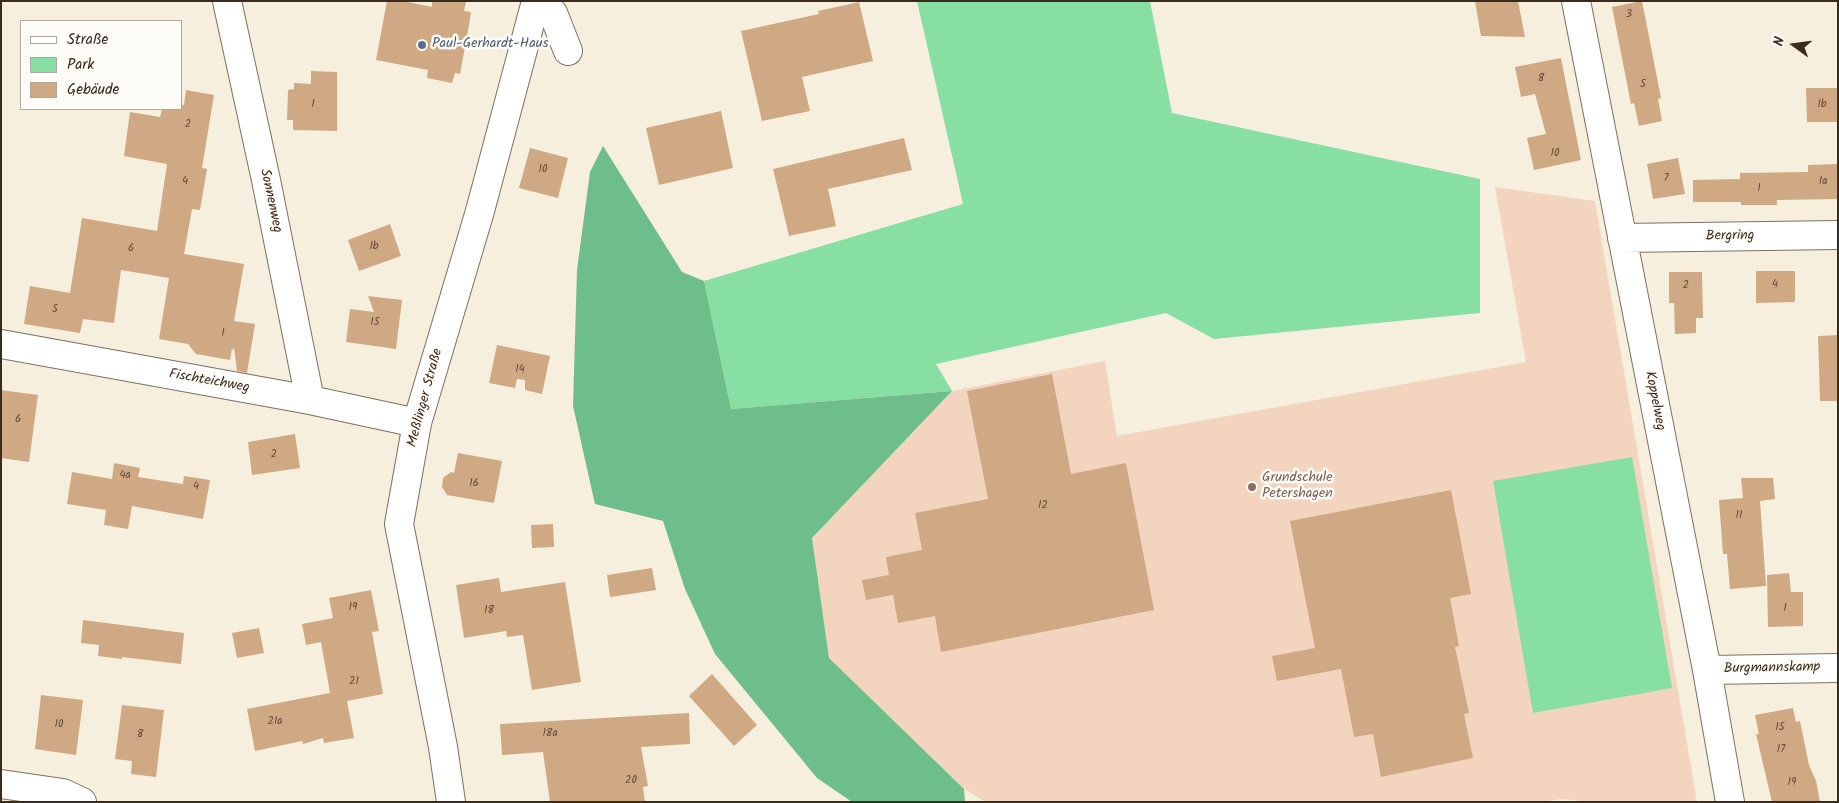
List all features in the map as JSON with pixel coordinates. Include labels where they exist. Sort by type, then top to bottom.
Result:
[{"type":"street","name":"Sonnenweg","points":[[227,1],[268,190],[310,400]]},
{"type":"street","name":"Koppelweg","points":[[1576,1],[1707,670],[1730,802]]},
{"type":"street","points":[[536,2],[553,13],[568,51]]},
{"type":"street","name":"Meßlinger Straße","points":[[451,802],[399,524],[417,423],[482,201],[536,2]]},
{"type":"street","name":"Bergring","points":[[1622,238],[1838,235]]},
{"type":"street","name":"Fischteichweg","points":[[1,344],[310,400],[417,423]]},
{"type":"street","name":"Burgmannskamp","points":[[1707,670],[1838,668]]},
{"type":"street","points":[[1,784],[62,793],[82,802]]},
{"type":"shaded area","name":"Grundschule Petershagen","points":[[1495,187],[1595,201],[1697,802],[1593,802],[1561,799],[1540,802],[986,802],[964,789],[829,658],[812,538],[952,391],[1105,361],[1117,436],[1526,362]]},
{"type":"green space","points":[[917,1],[1150,1],[1172,113],[1480,179],[1480,313],[1214,339],[1166,313],[936,364],[952,391],[731,409],[704,281],[963,204]]},
{"type":"green space","points":[[603,146],[682,272],[704,281],[731,409],[952,391],[812,538],[829,658],[964,789],[965,802],[852,802],[817,778],[715,654],[685,589],[663,521],[595,504],[573,406],[577,270],[590,172]]},
{"type":"green space","points":[[1632,457],[1672,688],[1533,713],[1493,481]]},
{"type":"building","name":"Paul-Gerhardt-Haus","points":[[387,1],[403,1],[432,7],[432,1],[466,1],[464,11],[471,12],[468,31],[460,74],[455,73],[452,83],[427,78],[428,70],[376,60]]},
{"type":"building","points":[[1475,1],[1518,1],[1525,37],[1481,36]]},
{"type":"building","points":[[1642,1],[1661,98],[1658,99],[1662,121],[1639,126],[1634,103],[1631,104],[1612,7]]},
{"type":"building","points":[[859,2],[873,61],[802,77],[810,111],[762,121],[741,31],[819,14],[818,11]]},
{"type":"building","points":[[1561,58],[1581,160],[1534,170],[1527,138],[1546,134],[1535,94],[1521,97],[1515,67]]},
{"type":"building","points":[[311,71],[337,72],[337,131],[293,130],[293,120],[287,120],[288,90],[294,89],[294,83],[311,84]]},
{"type":"building","points":[[1806,88],[1838,88],[1838,122],[1807,122]]},
{"type":"building","points":[[186,90],[214,95],[202,168],[207,169],[200,210],[192,209],[184,254],[244,264],[234,321],[255,324],[247,373],[237,371],[234,347],[230,360],[196,354],[188,344],[159,339],[169,278],[121,270],[114,323],[83,319],[80,333],[24,324],[30,286],[70,293],[82,218],[157,231],[167,164],[124,156],[130,112],[160,117],[162,110],[182,110],[182,105],[184,105]]},
{"type":"building","points":[[721,111],[733,168],[659,185],[646,128]]},
{"type":"building","points":[[904,138],[912,170],[828,189],[836,226],[789,236],[773,169]]},
{"type":"building","points":[[530,148],[568,158],[558,198],[519,188]]},
{"type":"building","points":[[1678,158],[1685,194],[1653,199],[1647,164]]},
{"type":"building","points":[[1838,164],[1838,199],[1777,200],[1777,205],[1741,205],[1741,202],[1693,202],[1693,180],[1740,179],[1740,173],[1808,172],[1808,165]]},
{"type":"building","points":[[390,224],[401,256],[359,271],[348,240]]},
{"type":"building","points":[[1756,271],[1795,271],[1795,302],[1756,303]]},
{"type":"building","points":[[1669,272],[1702,272],[1703,318],[1696,318],[1696,333],[1675,334],[1674,303],[1669,303]]},
{"type":"building","points":[[368,296],[402,300],[396,349],[346,342],[350,309],[374,312]]},
{"type":"building","points":[[1838,335],[1838,401],[1820,401],[1818,336]]},
{"type":"building","points":[[497,345],[550,356],[542,394],[525,390],[525,380],[517,379],[515,388],[489,383]]},
{"type":"building","points":[[1052,374],[1071,474],[1126,463],[1154,610],[941,652],[935,616],[898,623],[893,595],[866,600],[862,580],[889,575],[886,557],[922,550],[915,513],[988,499],[967,391]]},
{"type":"building","points":[[1,390],[38,395],[29,462],[1,458]]},
{"type":"building","points":[[295,434],[300,468],[252,475],[248,442]]},
{"type":"building","points":[[458,453],[502,461],[494,503],[447,495],[442,487],[443,478],[451,472],[454,473]]},
{"type":"building","points":[[114,463],[140,468],[138,477],[183,484],[184,476],[210,480],[203,519],[132,506],[128,529],[104,525],[106,510],[67,504],[72,472],[112,479]]},
{"type":"building","points":[[1741,478],[1773,478],[1775,499],[1760,501],[1766,586],[1730,589],[1727,554],[1723,554],[1719,500],[1743,498]]},
{"type":"building","points":[[1451,490],[1471,594],[1450,598],[1459,646],[1455,647],[1469,713],[1464,714],[1473,758],[1381,777],[1373,734],[1354,737],[1341,669],[1277,681],[1272,656],[1315,648],[1290,521]]},
{"type":"building","points":[[553,524],[554,547],[532,548],[531,525]]},
{"type":"building","points":[[652,568],[656,590],[610,597],[607,575]]},
{"type":"building","points":[[1789,573],[1791,592],[1803,592],[1803,626],[1768,627],[1767,575]]},
{"type":"building","points":[[499,578],[501,592],[565,582],[581,682],[532,690],[523,635],[507,637],[506,631],[464,638],[456,585]]},
{"type":"building","points":[[371,590],[379,631],[372,632],[383,694],[347,701],[354,738],[324,743],[323,738],[303,744],[302,741],[255,751],[247,709],[330,693],[321,642],[306,645],[302,624],[333,618],[329,598]]},
{"type":"building","points":[[83,620],[184,633],[181,664],[98,656],[99,645],[81,643]]},
{"type":"building","points":[[259,628],[264,653],[237,658],[232,633]]},
{"type":"building","points":[[712,674],[757,725],[734,746],[689,696]]},
{"type":"building","points":[[41,695],[83,700],[76,755],[35,749]]},
{"type":"building","points":[[122,705],[164,710],[156,777],[131,774],[132,761],[115,759]]},
{"type":"building","points":[[1793,708],[1796,722],[1800,721],[1809,765],[1816,781],[1820,802],[1772,802],[1756,734],[1759,734],[1755,715]]},
{"type":"building","points":[[689,713],[690,744],[641,747],[648,786],[643,787],[645,802],[550,802],[543,752],[502,755],[500,724]]},
{"type":"place","name":"Paul-Gerhardt-Haus","points":[[422,45]]},
{"type":"place","name":"Grundschule Petershagen","points":[[1252,487]]}]
